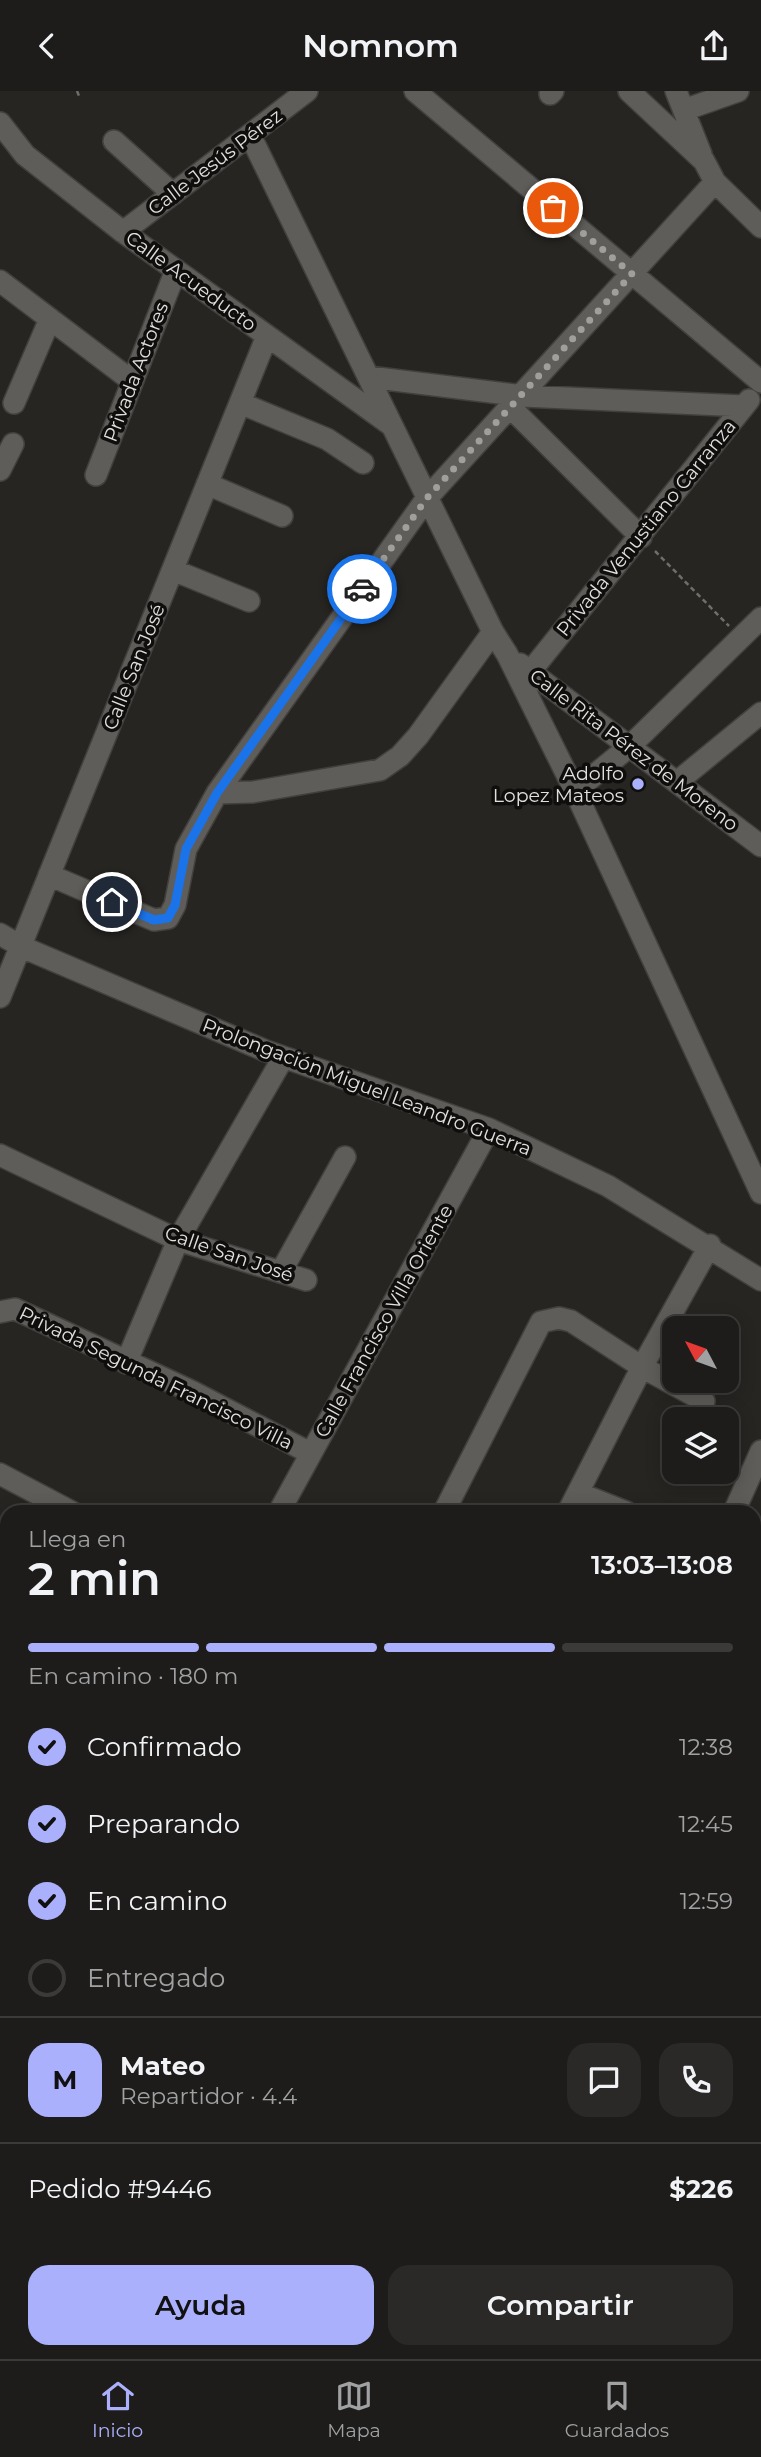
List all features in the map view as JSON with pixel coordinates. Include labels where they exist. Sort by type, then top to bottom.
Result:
[{"type":"street","name":"Calle Jesús Pérez","points":[[123,232],[307,91]]},
{"type":"street","points":[[415,91],[761,383]]},
{"type":"street","points":[[629,91],[704,161]]},
{"type":"street","points":[[738,91],[680,100],[715,182],[757,218]]},
{"type":"street","name":"Calle Acueducto","points":[[0,124],[25,155],[123,232],[393,427]]},
{"type":"street","points":[[250,135],[493,632],[507,654],[575,791],[761,1193]]},
{"type":"street","points":[[114,141],[173,194]]},
{"type":"street","points":[[49,875],[154,920],[168,918],[175,905],[186,849],[217,793],[427,498],[715,182]]},
{"type":"street","name":"Privada Actores","points":[[96,475],[176,270]]},
{"type":"street","points":[[0,281],[132,381]]},
{"type":"street","points":[[14,403],[50,319]]},
{"type":"street","name":"Calle San José","points":[[0,997],[267,336]]},
{"type":"street","points":[[369,377],[517,402],[744,406]]},
{"type":"street","name":"Privada Venustiano Carranza","points":[[530,672],[641,537],[761,383]]},
{"type":"street","points":[[517,402],[641,537]]},
{"type":"street","points":[[240,403],[327,439],[363,463]]},
{"type":"street","points":[[0,470],[13,444]]},
{"type":"street","points":[[208,484],[282,516]]},
{"type":"street","points":[[173,570],[249,601]]},
{"type":"street","points":[[575,791],[630,746],[761,618]]},
{"type":"street","points":[[217,793],[253,792],[380,770],[400,756],[418,736],[493,632]]},
{"type":"street","name":"Calle Rita Pérez de Moreno","points":[[507,654],[761,846]]},
{"type":"street","points":[[677,782],[761,712]]},
{"type":"street","name":"Prolongación Miguel Leandro Guerra","points":[[0,934],[22,947],[283,1058],[489,1129],[608,1186],[709,1245],[761,1280]]},
{"type":"street","points":[[126,1363],[178,1240],[283,1058]]},
{"type":"street","name":"Calle Francisco Villa Oriente","points":[[283,1505],[489,1129]]},
{"type":"street","name":"Calle San José","points":[[0,1155],[178,1240],[282,1270],[306,1280]]},
{"type":"street","points":[[282,1270],[345,1157]]},
{"type":"street","points":[[573,1503],[642,1367],[709,1245]]},
{"type":"street","name":"Privada Segunda Francisco Villa","points":[[0,1312],[15,1309],[193,1392],[310,1453]]},
{"type":"street","points":[[448,1505],[541,1322],[548,1318],[571,1321],[642,1367],[705,1401]]},
{"type":"street","points":[[737,1505],[761,1451]]},
{"type":"street","points":[[0,1473],[59,1505]]},
{"type":"path","points":[[77,91],[79,96]]},
{"type":"path","points":[[641,537],[741,638]]},
{"type":"way so far","points":[[362,589],[427,498],[632,274],[553,208]]},
{"type":"place","name":"Adolfo Lopez Mateos","points":[[638,784]]},
{"type":"route","points":[[112,902],[154,920],[168,918],[175,905],[186,849],[217,793],[362,589]]}]
